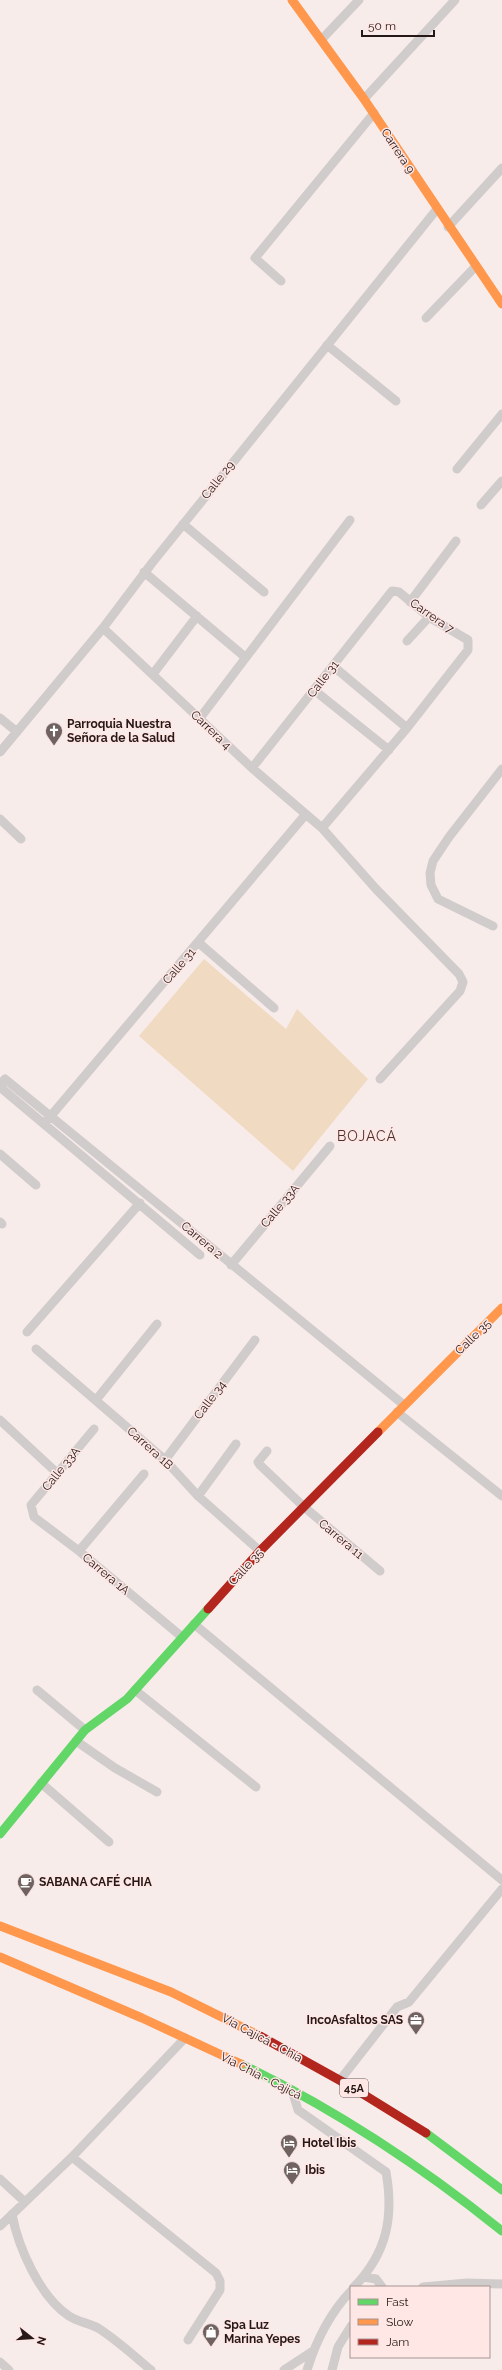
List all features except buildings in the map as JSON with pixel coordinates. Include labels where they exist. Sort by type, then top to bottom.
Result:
[{"type":"main road","name":"Carrera 9","points":[[292,0],[322,39],[374,113],[448,227],[502,304]]},
{"type":"main road","name":"Calle 35","points":[[0,1834],[85,1730],[127,1699],[260,1551],[303,1506],[502,1308]]},
{"type":"main road","name":"Vía Cajicá - Chía","points":[[0,1926],[195,2003],[340,2080],[404,2119],[481,2172],[502,2190]]},
{"type":"main road","name":"Vía Chía - Cajicá","points":[[0,1957],[185,2038],[292,2090],[358,2128],[427,2173],[502,2231]]},
{"type":"street","points":[[322,39],[359,0]]},
{"type":"street","points":[[364,99],[455,0]]},
{"type":"street","points":[[281,281],[255,258],[374,113]]},
{"type":"street","points":[[448,227],[502,168]]},
{"type":"street","name":"Calle 29","points":[[0,752],[103,628],[144,572],[437,209]]},
{"type":"street","points":[[426,318],[476,266]]},
{"type":"street","points":[[327,346],[396,401]]},
{"type":"street","points":[[457,469],[502,414]]},
{"type":"street","points":[[481,505],[502,481]]},
{"type":"street","points":[[200,718],[245,656],[350,520]]},
{"type":"street","points":[[183,524],[264,592]]},
{"type":"street","points":[[410,602],[456,541]]},
{"type":"street","points":[[144,572],[245,656]]},
{"type":"street","name":"Carrera 7","points":[[394,590],[429,617],[468,640],[469,644],[468,650],[407,728]]},
{"type":"street","name":"Calle 31","points":[[252,768],[394,590]]},
{"type":"street","points":[[154,674],[197,616]]},
{"type":"street","points":[[408,642],[429,617]]},
{"type":"street","name":"Carrera 4","points":[[103,628],[154,674],[252,768],[322,828],[376,889],[459,974],[464,982],[460,991],[450,1003],[380,1079]]},
{"type":"street","points":[[322,828],[407,728],[333,666]]},
{"type":"street","points":[[314,690],[389,750]]},
{"type":"street","points":[[0,718],[16,732]]},
{"type":"street","points":[[493,926],[438,899],[431,885],[430,873],[433,861],[449,837],[502,769]]},
{"type":"street","name":"Calle 31","points":[[46,1121],[199,943],[306,814]]},
{"type":"street","points":[[0,819],[21,839]]},
{"type":"street","points":[[199,943],[274,1008]]},
{"type":"street","name":"Carrera 2","points":[[1,1081],[46,1121],[114,1168],[404,1405]]},
{"type":"street","points":[[46,1121],[107,1176],[200,1255]]},
{"type":"street","name":"Calle 33A","points":[[231,1265],[330,1146]]},
{"type":"street","points":[[0,1154],[36,1185]]},
{"type":"street","points":[[107,1176],[114,1168]]},
{"type":"street","points":[[27,1332],[140,1204]]},
{"type":"street","points":[[96,1400],[156,1324]]},
{"type":"street","name":"Calle 34","points":[[166,1460],[255,1340]]},
{"type":"street","name":"Carrera 1B","points":[[36,1349],[166,1460],[198,1496],[260,1551]]},
{"type":"street","points":[[397,1412],[502,1496]]},
{"type":"street","points":[[0,1420],[57,1473]]},
{"type":"street","name":"Calle 33A","points":[[31,1510],[31,1505],[94,1429]]},
{"type":"street","points":[[198,1496],[236,1444]]},
{"type":"street","name":"Carrera 11","points":[[267,1451],[258,1464],[303,1506],[380,1571]]},
{"type":"street","points":[[79,1551],[144,1474]]},
{"type":"street","name":"Carrera 1A","points":[[31,1510],[34,1517],[79,1551],[182,1637]]},
{"type":"street","points":[[194,1624],[502,1880]]},
{"type":"street","points":[[38,1690],[85,1730]]},
{"type":"street","points":[[135,1690],[256,1787]]},
{"type":"street","points":[[76,1741],[115,1768],[157,1792]]},
{"type":"street","points":[[42,1783],[109,1842]]},
{"type":"street","points":[[340,2080],[397,2007],[409,2002],[502,1889]]},
{"type":"street","points":[[0,2226],[72,2157],[185,2038]]},
{"type":"street","points":[[292,2090],[298,2110],[386,2172],[390,2194],[387,2230],[382,2245],[364,2277],[355,2286]]},
{"type":"street","points":[[72,2157],[216,2273],[220,2290],[188,2340]]},
{"type":"street","points":[[0,2179],[25,2202]]},
{"type":"street","points":[[12,2214],[20,2246],[40,2283],[56,2305],[70,2317],[85,2322],[110,2336],[151,2370]]},
{"type":"street","points":[[364,2277],[376,2279],[381,2286]]},
{"type":"street","points":[[434,2286],[467,2283],[502,2284]]},
{"type":"street","points":[[307,2370],[313,2351],[332,2316],[350,2292]]},
{"type":"street","points":[[332,2370],[338,2347],[350,2328]]},
{"type":"street","points":[[284,2370],[313,2351]]},
{"type":"street","points":[[0,2362],[9,2370]]},
{"type":"shaded area","points":[[204,959],[286,1029],[297,1009],[368,1079],[293,1171],[139,1036]]},
{"type":"traffic: fast","points":[[0,1834],[85,1730],[127,1699],[208,1609]]},
{"type":"traffic: fast","points":[[241,2064],[276,2081],[344,2119],[409,2161],[502,2231]]},
{"type":"traffic: fast","points":[[426,2133],[502,2190]]},
{"type":"traffic: slow","points":[[292,0],[364,99],[502,304]]},
{"type":"traffic: slow","points":[[378,1432],[502,1308]]},
{"type":"traffic: slow","points":[[0,1926],[171,1992],[260,2036]]},
{"type":"traffic: slow","points":[[0,1957],[142,2018],[241,2064]]},
{"type":"traffic: jam","points":[[208,1609],[260,1551],[378,1432]]},
{"type":"traffic: jam","points":[[260,2036],[350,2086],[426,2133]]},
{"type":"place","name":"Parroquia Nuestra Señora de la Salud","points":[[54,746]]},
{"type":"place","name":"SABANA CAFÉ CHIA","points":[[26,1897]]},
{"type":"place","name":"IncoAsfaltos SAS","points":[[416,2035]]},
{"type":"place","name":"Hotel Ibis","points":[[289,2158]]},
{"type":"place","name":"Ibis","points":[[292,2185]]},
{"type":"place","name":"Spa Luz Marina Yepes","points":[[211,2347]]},
{"type":"district","name":"BOJACÁ","points":[[367,1136]]}]
